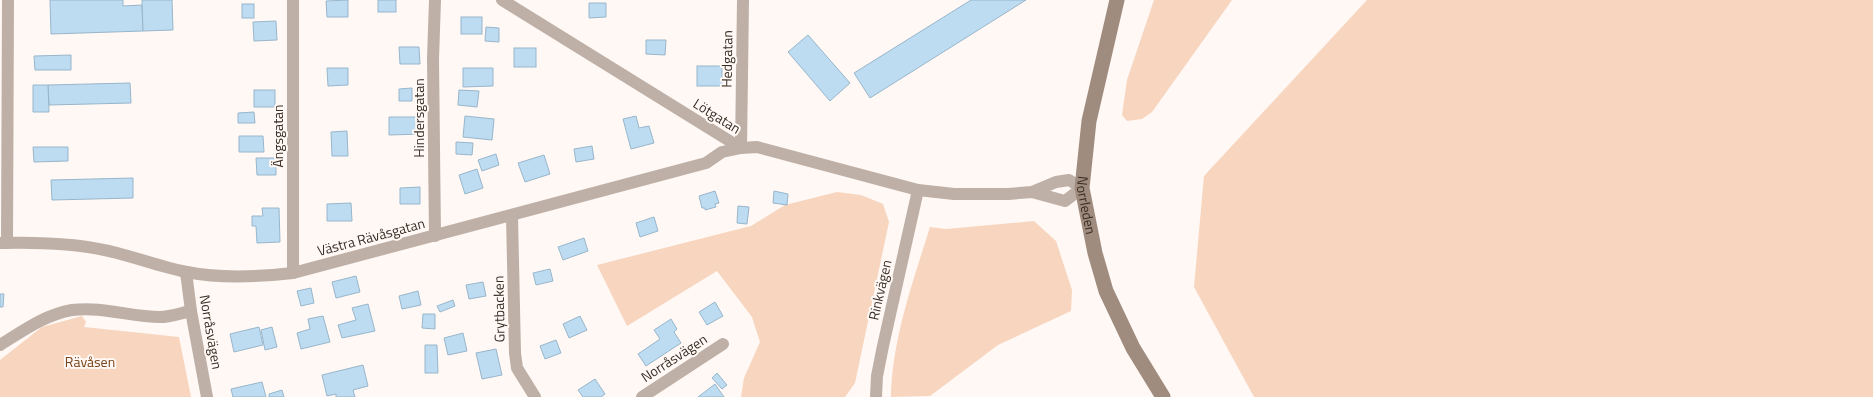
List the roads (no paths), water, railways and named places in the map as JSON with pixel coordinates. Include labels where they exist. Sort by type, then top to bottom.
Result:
[{"type":"street","points":[[3,243],[8,0]]},
{"type":"street","name":"Ängsgatan","points":[[293,0],[293,273]]},
{"type":"street","name":"Hindersgatan","points":[[435,0],[433,59],[435,236]]},
{"type":"street","name":"Lötgatan","points":[[502,0],[741,148],[757,146],[918,190],[954,194],[1032,192],[1065,201],[1082,188],[1069,180],[1056,182],[1032,192]]},
{"type":"street","name":"Hedgatan","points":[[741,148],[743,0]]},
{"type":"street","name":"Norrleden","points":[[1118,0],[1089,122],[1082,188],[1095,253],[1106,291],[1134,348],[1163,397]]},
{"type":"street","name":"Västra Rävåsgatan","points":[[3,243],[58,244],[116,252],[186,272],[245,277],[293,273],[706,163],[722,152],[741,148]]},
{"type":"street","name":"Rinkvägen","points":[[876,397],[877,376],[883,346],[918,190]]},
{"type":"street","name":"Grytbacken","points":[[512,216],[515,353],[517,368],[535,397]]},
{"type":"street","name":"Norråsvägen","points":[[186,272],[191,311],[207,397]]},
{"type":"street","points":[[0,345],[32,324],[50,316],[72,310],[113,311],[162,317],[191,311]]},
{"type":"street","name":"Norråsvägen","points":[[642,397],[723,344]]},
{"type":"park label","name":"Rävåsen","points":[[90,362]]}]
